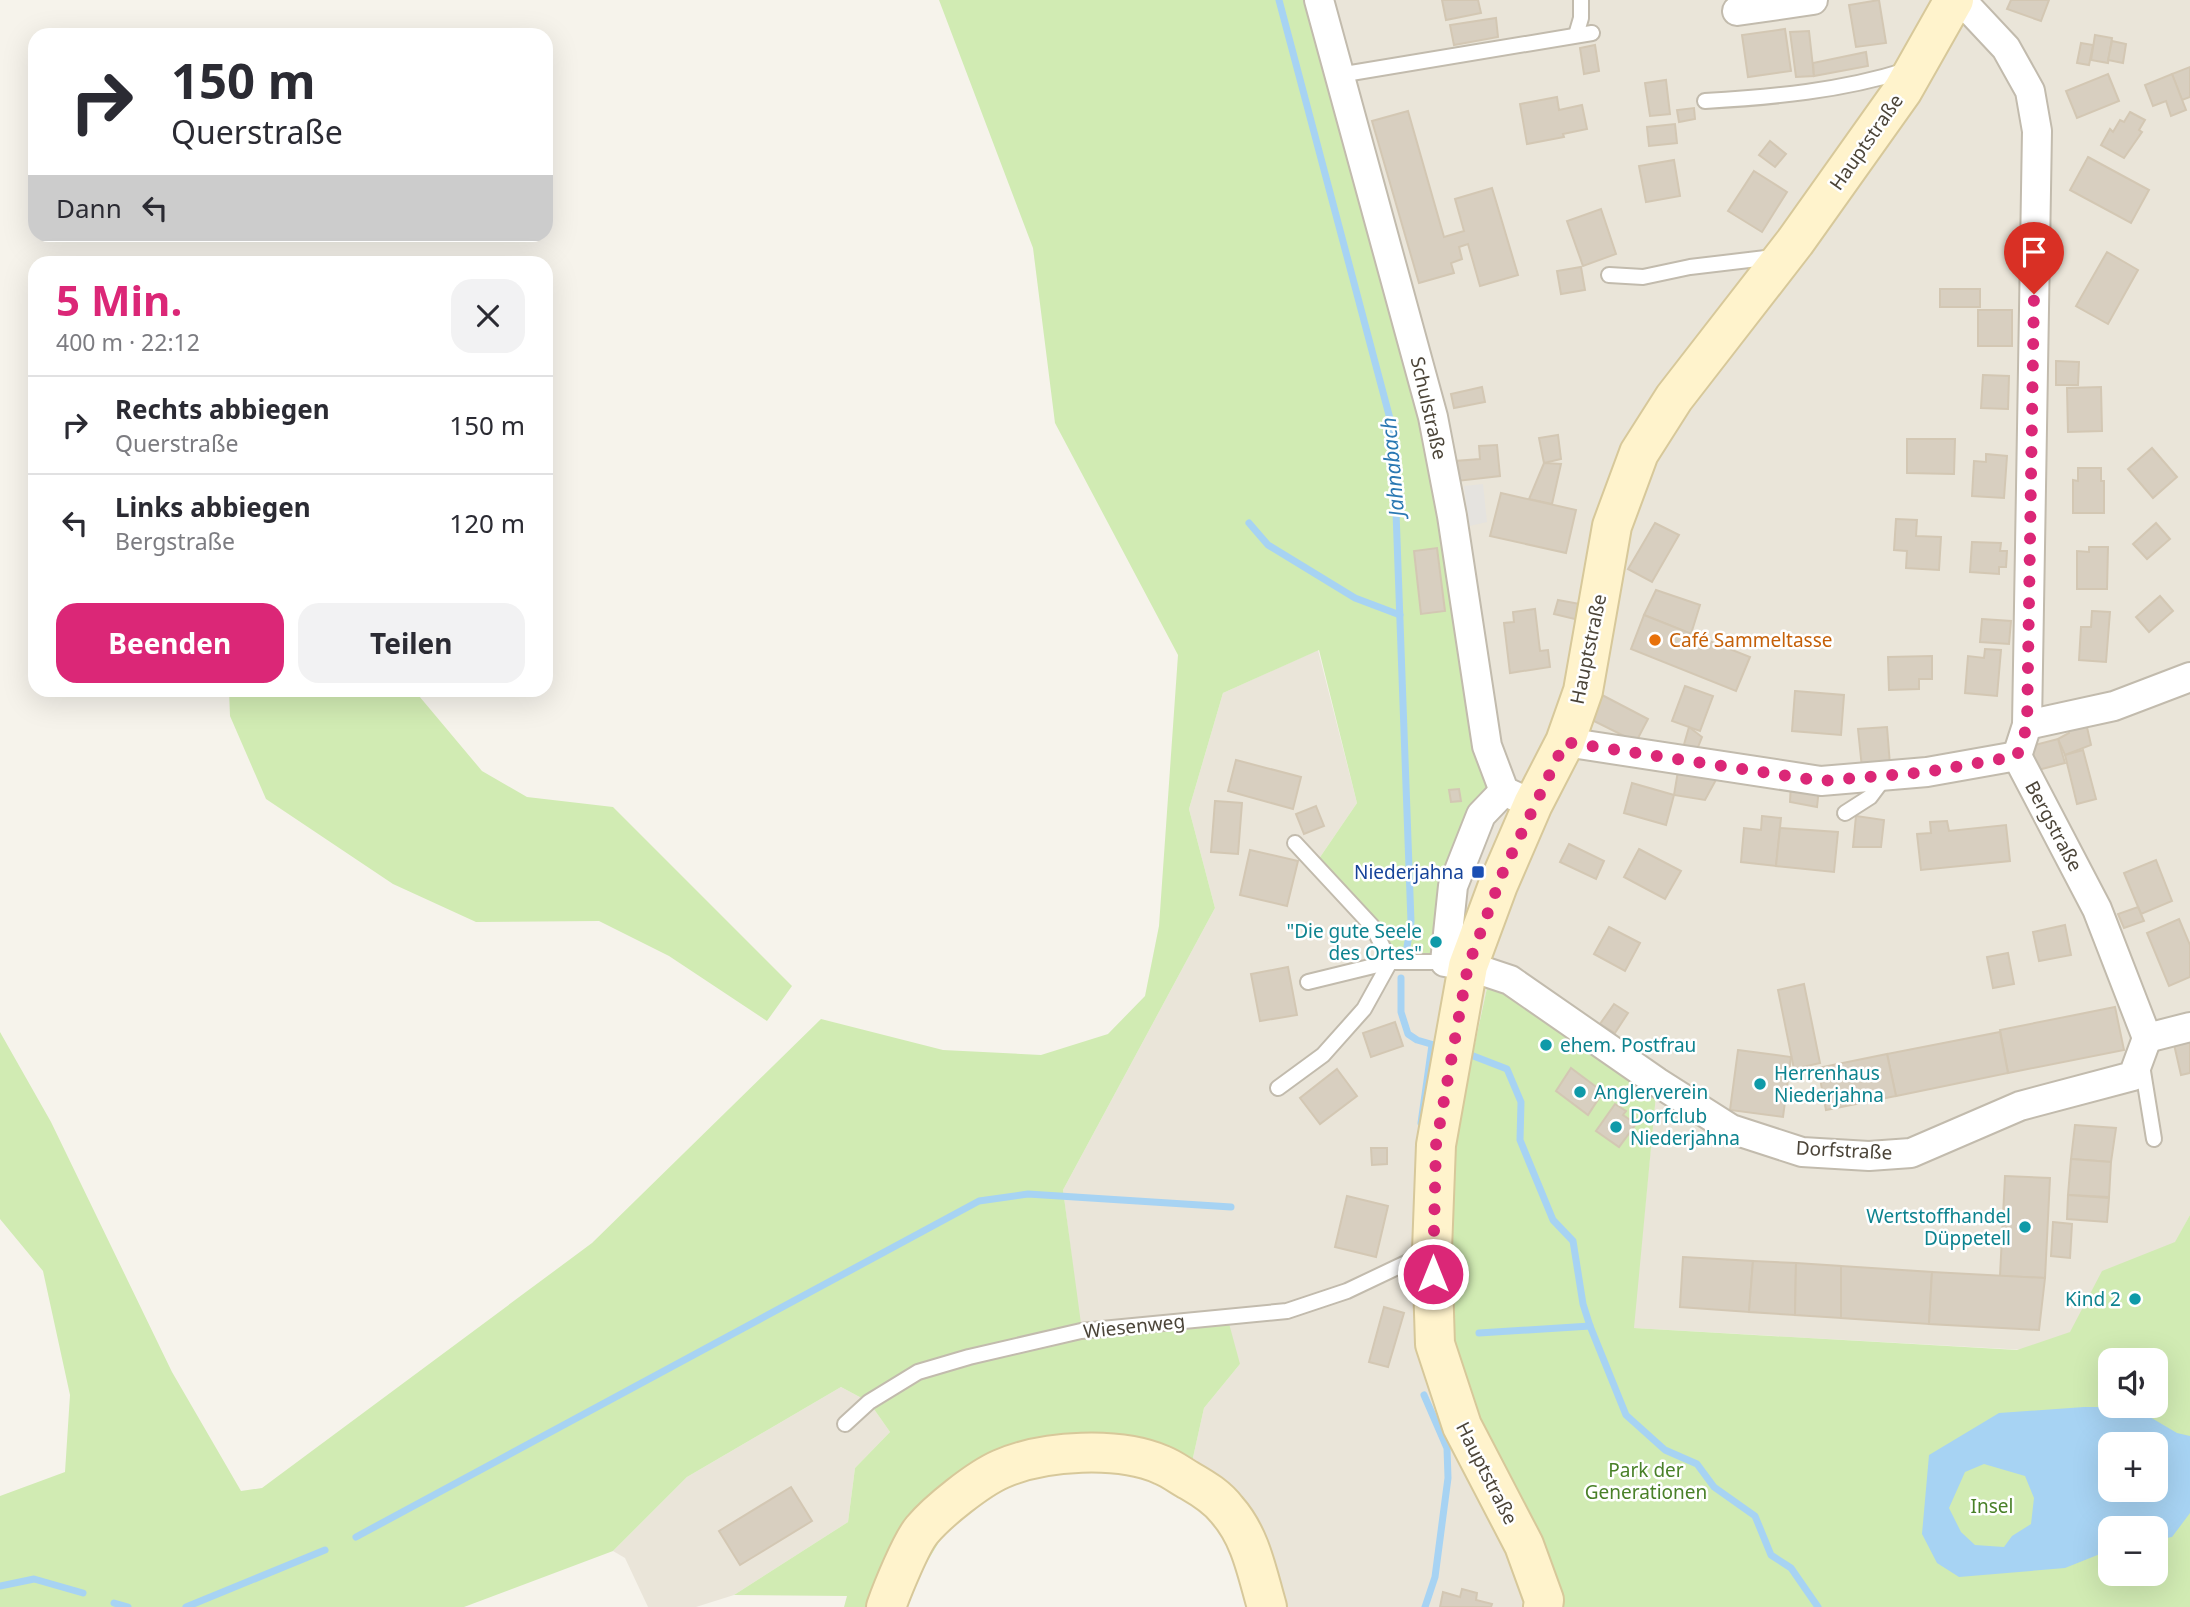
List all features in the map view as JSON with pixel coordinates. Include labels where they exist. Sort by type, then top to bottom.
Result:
[{"type":"street","name":"Schulstraße","points":[[1319,0],[1433,417],[1452,516],[1487,746],[1519,797]]},
{"type":"street","points":[[1737,11],[1813,0]]},
{"type":"street","name":"Hauptstraße","points":[[1543,1607],[1544,1600],[1524,1545],[1462,1426],[1435,1344],[1432,1250],[1436,1145],[1455,1030],[1456,964],[1498,885],[1519,797],[1565,742],[1583,691],[1612,526],[1639,453],[1674,398],[1784,255],[1903,90],[1954,0]]},
{"type":"street","points":[[1565,742],[1821,781],[1927,772],[2017,756],[2027,726],[2037,131],[2030,91],[2006,48],[1961,0]]},
{"type":"street","points":[[2027,726],[2114,706],[2190,677]]},
{"type":"street","name":"Bergstraße","points":[[2017,756],[2097,909],[2144,1046]]},
{"type":"street","name":"Dorfstraße","points":[[1456,964],[1510,980],[1657,1082],[1731,1129],[1802,1152],[1869,1156],[1911,1153],[2020,1106],[2133,1076],[2144,1046]]},
{"type":"street","points":[[2144,1046],[2190,1027]]},
{"type":"street","points":[[886,1607],[920,1532],[962,1494],[1000,1469],[1031,1460],[1094,1452],[1129,1455],[1162,1465],[1211,1494],[1228,1510],[1243,1533],[1267,1607]]},
{"type":"lane","points":[[1576,35],[1581,18],[1581,0]]},
{"type":"lane","points":[[1339,75],[1592,33]]},
{"type":"lane","points":[[1704,101],[1778,97],[1871,80],[1916,67]]},
{"type":"lane","points":[[1609,275],[1643,277],[1690,267],[1784,255]]},
{"type":"lane","points":[[1845,813],[1870,797],[1886,775]]},
{"type":"lane","points":[[1295,843],[1373,927],[1390,962]]},
{"type":"lane","points":[[1308,982],[1390,962],[1456,964]]},
{"type":"lane","points":[[1278,1088],[1323,1055],[1364,1009],[1390,962]]},
{"type":"lane","points":[[2144,1046],[2154,1139]]},
{"type":"lane","name":"Wiesenweg","points":[[845,1423],[869,1402],[918,1372],[1082,1331],[1287,1311],[1347,1291],[1432,1250]]},
{"type":"shaded area","points":[[1319,0],[2190,0],[2190,1215],[2162,1268],[2043,1351],[1633,1328],[1656,1095],[1501,983],[1487,988],[1445,1182],[1543,1607],[1267,1607],[1188,1480],[1204,1408],[1240,1364],[1081,1331],[1063,1190],[1215,908],[1189,809],[1223,693],[1318,650],[1357,803],[1314,866],[1373,927]]},
{"type":"shaded area","points":[[1483,484],[1487,522],[1469,526],[1464,486]]},
{"type":"shaded area","points":[[841,1387],[869,1402],[890,1432],[855,1468],[848,1522],[734,1595],[696,1607],[648,1607],[625,1558],[613,1551],[687,1477]]},
{"type":"green space","points":[[939,0],[1319,0],[1385,236],[1504,791],[1481,815],[1445,962],[1390,962],[1373,927],[1314,866],[1357,803],[1319,650],[1223,693],[1189,809],[1215,908],[1063,1190],[1082,1331],[1227,1316],[1240,1364],[1204,1408],[1188,1480],[1063,1455],[957,1512],[918,1577],[908,1607],[844,1607],[847,1596],[734,1595],[848,1522],[855,1468],[890,1432],[869,1402],[841,1387],[687,1477],[613,1551],[464,1607],[0,1607],[0,1496],[65,1472],[70,1395],[43,1271],[0,1219],[0,1032],[51,1122],[172,1372],[241,1491],[262,1488],[592,1243],[821,1019],[943,1050],[1041,1055],[1108,1034],[1145,996],[1159,926],[1178,655],[1055,423],[1033,248]]},
{"type":"green space","points":[[229,697],[420,697],[482,771],[527,797],[613,807],[792,986],[767,1021],[669,956],[599,921],[476,922],[393,884],[266,799],[230,716]]},
{"type":"green space","name":"Park der Generationen","points":[[1500,983],[1656,1095],[1634,1328],[2017,1350],[2070,1332],[2102,1271],[2175,1242],[2190,1215],[2190,1607],[1549,1607],[1446,1343],[1445,1182],[1487,988]]},
{"type":"water","points":[[2098,1407],[2098,1418],[2152,1418],[2177,1433],[2190,1436],[2190,1513],[2172,1537],[2168,1538],[2168,1516],[2098,1516],[2098,1555],[2065,1568],[1959,1577],[1937,1563],[1922,1534],[1929,1455],[1999,1413]],"holes":[[[1984,1464],[2025,1476],[2034,1498],[2031,1524],[2012,1536],[2004,1547],[1975,1545],[1961,1532],[1949,1508],[1965,1472]]]},
{"type":"building","points":[[1442,0],[1478,0],[1481,13],[1446,20]]},
{"type":"building","points":[[1879,0],[1886,43],[1856,47],[1849,5]]},
{"type":"building","points":[[2011,0],[2049,0],[2041,21],[2007,9]]},
{"type":"building","points":[[1496,18],[1498,37],[1454,45],[1450,25]]},
{"type":"building","points":[[1785,29],[1791,71],[1748,77],[1742,35]]},
{"type":"building","points":[[1809,31],[1814,76],[1796,77],[1790,32]]},
{"type":"building","points":[[2095,35],[2112,38],[2108,63],[2091,60]]},
{"type":"building","points":[[2112,41],[2126,44],[2123,63],[2108,60]]},
{"type":"building","points":[[2081,43],[2093,45],[2089,65],[2077,63]]},
{"type":"building","points":[[1595,45],[1599,71],[1584,74],[1580,48]]},
{"type":"building","points":[[1866,52],[1868,66],[1814,76],[1813,63]]},
{"type":"building","points":[[2190,67],[2190,97],[2182,100],[2172,74]]},
{"type":"building","points":[[2108,74],[2119,101],[2077,118],[2066,91]]},
{"type":"building","points":[[2172,74],[2186,110],[2171,116],[2166,101],[2153,106],[2145,85]]},
{"type":"building","points":[[1666,80],[1670,114],[1650,116],[1645,83]]},
{"type":"building","points":[[1557,97],[1559,110],[1582,105],[1587,129],[1563,134],[1564,137],[1527,144],[1520,104]]},
{"type":"building","points":[[1694,108],[1695,119],[1679,122],[1677,110]]},
{"type":"building","points":[[1408,111],[1444,237],[1464,231],[1455,199],[1492,188],[1518,275],[1480,286],[1468,244],[1459,247],[1462,259],[1451,263],[1454,273],[1419,283],[1372,121]]},
{"type":"building","points":[[2130,112],[2145,120],[2139,130],[2142,132],[2124,158],[2101,145],[2110,129],[2113,132],[2120,120],[2124,122]]},
{"type":"building","points":[[1675,124],[1677,143],[1649,146],[1647,127]]},
{"type":"building","points":[[1770,141],[1786,154],[1775,167],[1759,155]]},
{"type":"building","points":[[2088,157],[2149,190],[2131,223],[2070,190]]},
{"type":"building","points":[[1674,160],[1680,196],[1646,202],[1639,166]]},
{"type":"building","points":[[1754,171],[1787,192],[1762,232],[1728,211]]},
{"type":"building","points":[[1601,209],[1616,254],[1583,266],[1567,221]]},
{"type":"building","points":[[2107,252],[2138,270],[2108,324],[2076,306]]},
{"type":"building","points":[[1581,267],[1585,290],[1561,294],[1557,271]]},
{"type":"building","points":[[1940,289],[1980,289],[1980,307],[1940,307]]},
{"type":"building","points":[[1978,310],[2012,310],[2012,346],[1978,346]]},
{"type":"building","points":[[2056,361],[2079,362],[2078,385],[2056,385]]},
{"type":"building","points":[[1983,375],[2009,376],[2008,409],[1981,408]]},
{"type":"building","points":[[1482,387],[1485,402],[1454,408],[1451,394]]},
{"type":"building","points":[[2101,387],[2102,431],[2068,432],[2067,388]]},
{"type":"building","points":[[1558,435],[1561,459],[1544,463],[1539,438]]},
{"type":"building","points":[[1907,439],[1955,439],[1954,474],[1907,473]]},
{"type":"building","points":[[1497,445],[1500,476],[1457,481],[1455,461],[1480,459],[1479,446]]},
{"type":"building","points":[[2152,448],[2177,477],[2153,498],[2128,469]]},
{"type":"building","points":[[1986,454],[2007,456],[2004,498],[1972,496],[1974,461],[1986,462]]},
{"type":"building","points":[[1544,463],[1561,464],[1552,504],[1529,499]]},
{"type":"building","points":[[2078,468],[2101,468],[2101,481],[2104,481],[2104,513],[2073,513],[2073,480],[2078,481]]},
{"type":"building","points":[[1501,493],[1576,510],[1566,553],[1490,536]]},
{"type":"building","points":[[1896,519],[1917,520],[1916,536],[1941,537],[1939,570],[1906,568],[1907,551],[1894,550]]},
{"type":"building","points":[[1655,523],[1679,535],[1652,582],[1628,569]]},
{"type":"building","points":[[2156,523],[2170,539],[2147,559],[2133,544]]},
{"type":"building","points":[[1972,542],[2001,543],[2000,551],[2007,551],[2006,567],[1999,567],[1999,574],[1970,572]]},
{"type":"building","points":[[2089,547],[2108,547],[2107,589],[2077,589],[2077,551],[2089,552]]},
{"type":"building","points":[[1437,548],[1445,611],[1421,614],[1414,551]]},
{"type":"building","points":[[1656,590],[1700,605],[1691,634],[1644,615]]},
{"type":"building","points":[[2160,596],[2173,611],[2149,632],[2136,617]]},
{"type":"building","points":[[1558,600],[1580,604],[1579,620],[1554,614]]},
{"type":"building","points":[[1535,609],[1540,651],[1548,650],[1550,667],[1510,673],[1504,623],[1514,622],[1513,612]]},
{"type":"building","points":[[2092,611],[2110,612],[2106,662],[2079,660],[2081,627],[2091,627]]},
{"type":"building","points":[[1644,615],[1750,657],[1736,691],[1631,649]]},
{"type":"building","points":[[1982,619],[2011,621],[2009,644],[1980,642]]},
{"type":"building","points":[[1985,649],[2001,650],[1997,696],[1965,693],[1968,656],[1984,658]]},
{"type":"building","points":[[1932,656],[1932,679],[1919,679],[1919,689],[1889,690],[1888,657]]},
{"type":"building","points":[[1685,686],[1713,696],[1700,731],[1672,721]]},
{"type":"building","points":[[1795,691],[1844,695],[1841,735],[1792,731]]},
{"type":"building","points":[[1602,695],[1648,719],[1636,742],[1590,719]]},
{"type":"building","points":[[2086,723],[2091,745],[2065,755],[2058,739],[2069,733],[2068,727]]},
{"type":"building","points":[[1689,727],[1702,737],[1696,752],[1683,748]]},
{"type":"building","points":[[1887,727],[1890,765],[1862,768],[1858,729]]},
{"type":"building","points":[[2058,739],[2065,763],[2038,770],[2031,746]]},
{"type":"building","points":[[2083,750],[2096,799],[2077,804],[2065,755]]},
{"type":"building","points":[[1236,760],[1301,777],[1293,809],[1228,791]]},
{"type":"building","points":[[1678,771],[1718,776],[1705,800],[1674,795]]},
{"type":"building","points":[[1632,783],[1674,795],[1666,825],[1624,813]]},
{"type":"building","points":[[1791,783],[1819,788],[1817,807],[1790,802]]},
{"type":"building","points":[[1459,789],[1461,801],[1451,802],[1449,790]]},
{"type":"building","points":[[1215,801],[1242,803],[1238,854],[1211,852]]},
{"type":"building","points":[[1316,806],[1324,826],[1304,834],[1296,814]]},
{"type":"building","points":[[1762,816],[1781,818],[1776,866],[1741,862],[1744,828],[1761,830]]},
{"type":"building","points":[[1856,816],[1884,820],[1881,847],[1853,847]]},
{"type":"building","points":[[1947,821],[1949,831],[2006,825],[2010,861],[1921,870],[1917,834],[1931,833],[1930,822]]},
{"type":"building","points":[[1780,828],[1838,832],[1834,872],[1776,866]]},
{"type":"building","points":[[1569,844],[1604,861],[1596,879],[1560,862]]},
{"type":"building","points":[[1639,849],[1681,871],[1665,899],[1624,877]]},
{"type":"building","points":[[1250,850],[1298,861],[1287,906],[1240,895]]},
{"type":"building","points":[[2156,860],[2172,901],[2141,914],[2124,873]]},
{"type":"building","points":[[2138,907],[2144,921],[2124,928],[2118,914]]},
{"type":"building","points":[[2179,919],[2190,945],[2190,977],[2169,986],[2147,933]]},
{"type":"building","points":[[2065,925],[2071,955],[2039,961],[2033,932]]},
{"type":"building","points":[[1609,927],[1640,943],[1625,971],[1594,954]]},
{"type":"building","points":[[2008,953],[2014,984],[1993,988],[1987,957]]},
{"type":"building","points":[[1288,967],[1297,1015],[1260,1021],[1251,974]]},
{"type":"building","points":[[1804,984],[1820,1063],[1794,1069],[1778,990]]},
{"type":"building","points":[[1614,1004],[1628,1013],[1615,1033],[1600,1024]]},
{"type":"building","points":[[2115,1007],[2124,1050],[2008,1073],[2000,1030]]},
{"type":"building","points":[[1395,1022],[1403,1046],[1371,1057],[1363,1033]]},
{"type":"building","points":[[2000,1032],[2008,1073],[1896,1096],[1887,1054]]},
{"type":"building","points":[[2190,1036],[2190,1073],[2181,1075],[2173,1040]]},
{"type":"building","name":"Herrenhaus Niederjahna","points":[[1738,1050],[1791,1057],[1783,1117],[1730,1110]]},
{"type":"building","points":[[1887,1054],[1896,1096],[1826,1110],[1818,1068]]},
{"type":"building","name":"Anglerverein","points":[[1571,1068],[1603,1092],[1588,1115],[1556,1091]]},
{"type":"building","points":[[1337,1069],[1357,1096],[1320,1124],[1300,1098]]},
{"type":"building","name":"Dorfclub Niederjahna","points":[[1615,1104],[1626,1111],[1623,1115],[1636,1124],[1619,1147],[1596,1131]]},
{"type":"building","points":[[2075,1125],[2116,1128],[2111,1162],[2071,1159]]},
{"type":"building","points":[[1371,1148],[1387,1148],[1387,1164],[1372,1165]]},
{"type":"building","points":[[2071,1159],[2111,1162],[2109,1197],[2068,1195]]},
{"type":"building","name":"Wertstoffhandel Düppetell","points":[[2005,1176],[2050,1178],[2045,1278],[2000,1276]]},
{"type":"building","points":[[2068,1195],[2109,1198],[2107,1222],[2067,1219]]},
{"type":"building","points":[[1347,1196],[1388,1206],[1376,1257],[1335,1247]]},
{"type":"building","points":[[2053,1222],[2072,1224],[2070,1258],[2051,1256]]},
{"type":"building","points":[[1683,1257],[1753,1261],[1749,1312],[1680,1307]]},
{"type":"building","points":[[1753,1261],[1796,1263],[1795,1315],[1749,1312]]},
{"type":"building","points":[[1796,1263],[1841,1266],[1841,1318],[1795,1315]]},
{"type":"building","points":[[1841,1266],[1932,1272],[1929,1324],[1841,1318]]},
{"type":"building","points":[[1932,1272],[2045,1278],[2039,1330],[1929,1324]]},
{"type":"building","points":[[1384,1307],[1404,1313],[1388,1367],[1369,1362]]},
{"type":"building","points":[[791,1487],[812,1521],[740,1565],[719,1531]]},
{"type":"building","points":[[1462,1589],[1477,1593],[1476,1600],[1492,1604],[1491,1607],[1440,1607],[1443,1592],[1460,1597]]},
{"type":"waterway","name":"Jahnabach","points":[[1279,0],[1393,430],[1411,922],[1407,947]]},
{"type":"waterway","points":[[1249,523],[1268,545],[1355,598],[1400,615]]},
{"type":"waterway","points":[[1401,978],[1401,1012],[1408,1034],[1417,1040],[1441,1047]]},
{"type":"waterway","points":[[1421,1123],[1432,1045]]},
{"type":"waterway","points":[[1463,1052],[1507,1069],[1521,1102],[1520,1140],[1553,1220],[1573,1241],[1583,1304],[1626,1415],[1665,1450],[1697,1464],[1714,1487],[1755,1516],[1771,1555],[1791,1568],[1818,1607]]},
{"type":"waterway","points":[[356,1537],[979,1201],[1028,1194],[1231,1207]]},
{"type":"waterway","points":[[1479,1333],[1590,1326]]},
{"type":"waterway","points":[[1424,1395],[1447,1448],[1448,1478],[1435,1577],[1425,1607]]},
{"type":"waterway","points":[[186,1607],[325,1550]]},
{"type":"waterway","points":[[0,1586],[34,1579],[83,1593]]},
{"type":"waterway","points":[[114,1603],[128,1607]]},
{"type":"place","name":"Café Sammeltasse","points":[[1655,640]]},
{"type":"place","name":"Niederjahna","points":[[1478,872]]},
{"type":"place","name":"\"Die gute Seele des Ortes\"","points":[[1436,942]]},
{"type":"place","name":"ehem. Postfrau","points":[[1546,1045]]},
{"type":"place","name":"Herrenhaus Niederjahna","points":[[1760,1084]]},
{"type":"place","name":"Anglerverein","points":[[1580,1092]]},
{"type":"place","name":"Dorfclub Niederjahna","points":[[1616,1127]]},
{"type":"place","name":"Wertstoffhandel Düppetell","points":[[2025,1227]]},
{"type":"place","name":"Kind 2","points":[[2135,1299]]},
{"type":"route","points":[[1433,1274],[1436,1145],[1468,966],[1503,872],[1565,742],[1821,781],[1927,772],[2017,756],[2027,726],[2034,294]]},
{"type":"park label","name":"Insel","points":[[1992,1506]]}]
